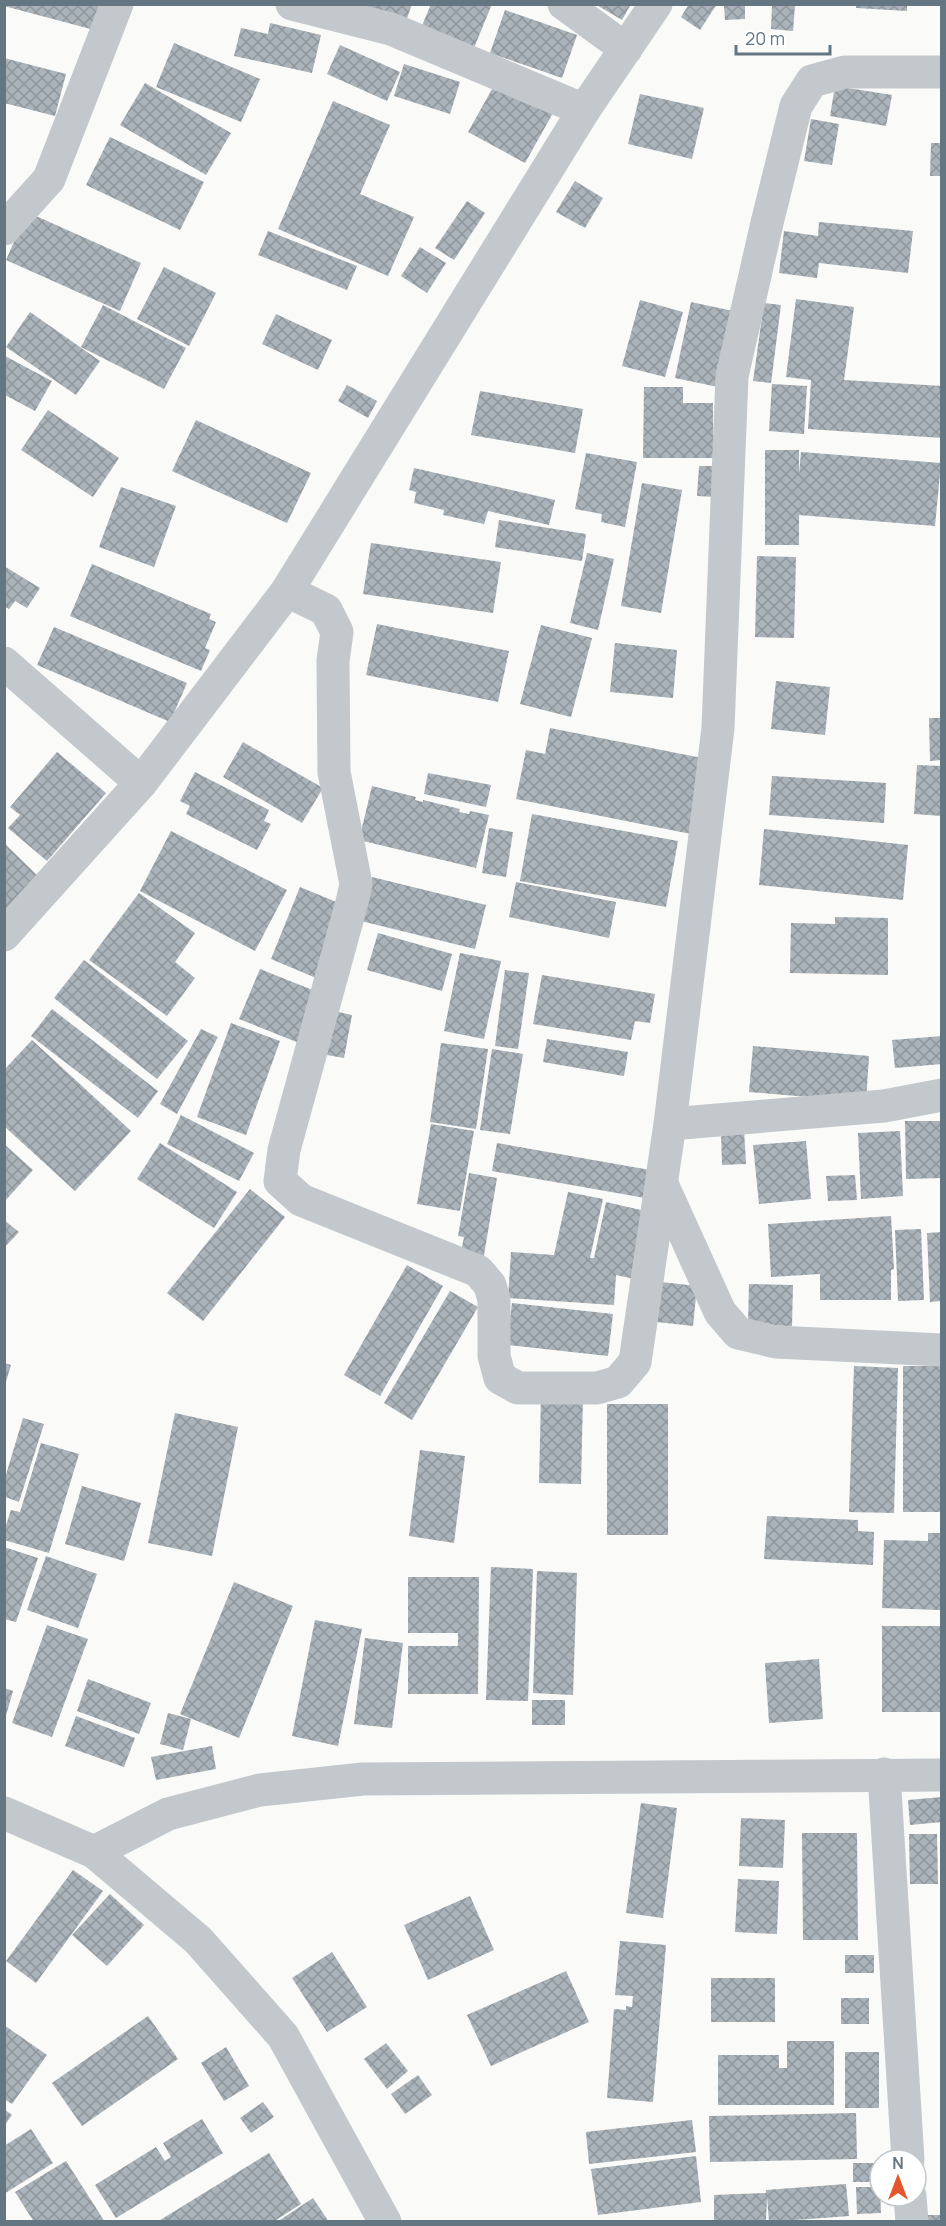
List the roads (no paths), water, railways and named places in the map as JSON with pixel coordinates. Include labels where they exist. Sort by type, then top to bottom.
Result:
[{"type":"street","points":[[4,229],[49,179],[117,4]]},
{"type":"street","points":[[292,4],[390,29],[584,110]]},
{"type":"street","points":[[564,4],[626,49]]},
{"type":"street","points":[[4,935],[141,783],[287,591],[584,110],[656,4]]},
{"type":"street","points":[[287,591],[326,610],[337,632],[333,660],[334,772],[356,884],[284,1150],[280,1181],[301,1200],[478,1271],[490,1285],[494,1300],[494,1356],[500,1378],[518,1388],[597,1388],[618,1382],[635,1362],[670,1124],[717,728],[732,376],[766,223],[796,106],[812,81],[845,72],[942,72]]},
{"type":"street","points":[[4,663],[141,783]]},
{"type":"street","points":[[670,1124],[884,1106],[942,1095]]},
{"type":"street","points":[[662,1184],[720,1312],[738,1333],[776,1342],[942,1350]]},
{"type":"street","points":[[884,1774],[907,2148]]},
{"type":"street","points":[[94,1852],[168,1814],[260,1790],[352,1780],[942,1775]]},
{"type":"street","points":[[4,1813],[94,1852],[198,1941],[283,2036],[385,2222]]}]
